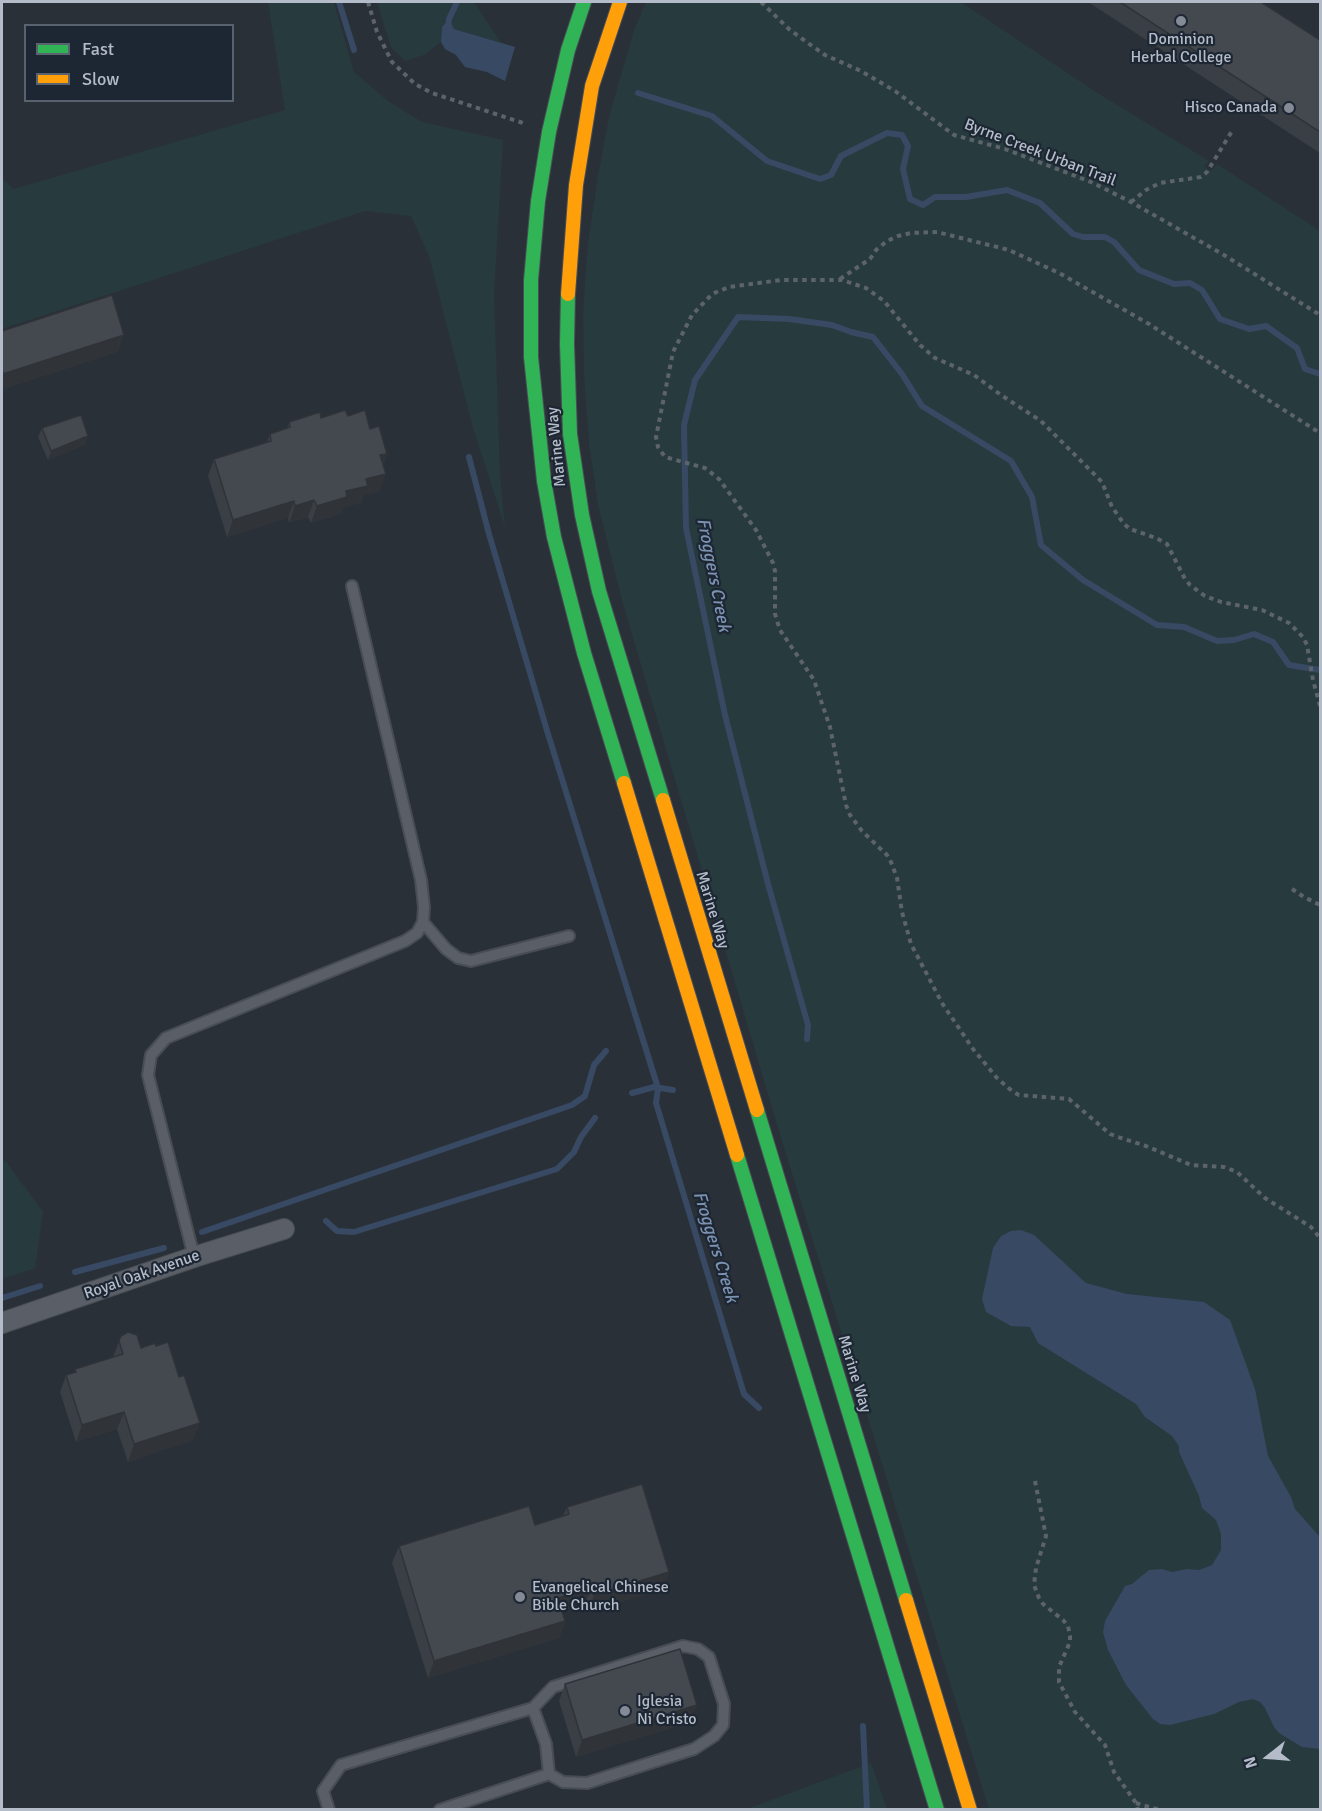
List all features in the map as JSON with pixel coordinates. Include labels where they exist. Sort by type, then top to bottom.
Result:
[{"type":"main road","name":"Marine Way","points":[[584,2],[568,50],[549,132],[538,201],[531,280],[531,357],[544,481],[554,537],[584,653],[937,1809]]},
{"type":"main road","name":"Marine Way","points":[[620,2],[592,86],[576,185],[569,272],[567,344],[570,434],[582,515],[598,591],[970,1809]]},
{"type":"street","name":"Royal Oak Avenue","points":[[2,1323],[194,1257],[284,1229]]},
{"type":"lane","points":[[194,1257],[148,1075],[152,1055],[166,1038],[405,942],[417,933],[423,922],[421,880],[352,586]]},
{"type":"lane","points":[[423,922],[446,949],[459,958],[471,961],[569,936]]},
{"type":"lane","points":[[329,1809],[323,1791],[341,1765],[533,1708],[553,1687],[684,1646],[698,1649],[709,1657],[723,1704],[723,1725],[714,1736],[694,1749],[587,1783],[563,1782],[549,1774],[440,1809]]},
{"type":"lane","points":[[533,1708],[546,1744],[549,1774]]},
{"type":"path","points":[[368,2],[377,32],[392,62],[415,84],[432,93],[549,132]]},
{"type":"path","name":"Byrne Creek Urban Trail","points":[[761,2],[790,30],[825,55],[861,71],[895,91],[954,135],[1005,150],[1091,182],[1224,255],[1320,315]]},
{"type":"path","points":[[1131,202],[1146,189],[1160,183],[1201,177],[1207,172],[1232,131]]},
{"type":"path","points":[[837,280],[870,259],[876,250],[887,242],[911,233],[937,232],[1010,250],[1059,273],[1149,324],[1320,433]]},
{"type":"path","points":[[1320,706],[1309,652],[1303,638],[1289,623],[1262,610],[1221,602],[1205,596],[1190,585],[1167,544],[1124,524],[1112,507],[1102,482],[1041,421],[974,375],[935,358],[920,345],[884,301],[866,288],[837,280],[781,280],[729,287],[712,294],[692,315],[673,352],[657,437],[658,447],[671,460],[698,465],[719,479],[756,530],[773,563],[776,614],[780,630],[814,680],[830,727],[846,805],[850,815],[862,831],[887,855],[891,862],[897,878],[902,912],[911,944],[942,1003],[985,1064],[1012,1091],[1020,1095],[1069,1099],[1110,1134],[1191,1165],[1224,1167],[1237,1172],[1265,1198],[1311,1227],[1320,1238]]},
{"type":"path","points":[[1292,888],[1320,905]]},
{"type":"path","points":[[1035,1481],[1046,1536],[1036,1568],[1034,1585],[1043,1604],[1068,1626],[1070,1636],[1070,1642],[1059,1667],[1059,1682],[1075,1712],[1105,1745],[1114,1772],[1138,1809]]},
{"type":"path","points":[[1136,1803],[1163,1809]]},
{"type":"green space","points":[[268,2],[334,2],[354,72],[388,101],[422,122],[503,140],[494,293],[500,476],[505,527],[473,428],[429,256],[411,216],[365,211],[2,329],[2,179],[14,189],[285,110]]},
{"type":"green space","points":[[377,2],[474,2],[501,43],[454,29],[449,19],[442,27],[441,42],[424,55],[405,61],[391,47]]},
{"type":"green space","points":[[646,2],[961,2],[1096,92],[1209,161],[1204,166],[1211,171],[1217,164],[1320,231],[1320,1809],[989,1809],[778,1128],[623,604],[598,505],[589,443],[584,375],[583,312],[588,242],[609,117],[634,30]]},
{"type":"green space","points":[[5,1160],[43,1212],[35,1268],[2,1279],[2,1162]]},
{"type":"green space","points":[[871,1763],[887,1809],[747,1809]]},
{"type":"water","points":[[449,19],[454,29],[515,47],[505,81],[487,72],[465,67],[456,55],[445,49],[441,42],[442,27]]},
{"type":"water","points":[[1021,1230],[1034,1235],[1086,1283],[1127,1294],[1204,1302],[1230,1320],[1255,1389],[1268,1456],[1291,1497],[1295,1509],[1320,1537],[1320,1749],[1302,1747],[1279,1733],[1265,1708],[1253,1699],[1239,1702],[1214,1714],[1170,1725],[1160,1724],[1153,1719],[1126,1685],[1108,1650],[1103,1632],[1105,1621],[1125,1586],[1132,1584],[1149,1570],[1162,1569],[1172,1572],[1187,1569],[1199,1570],[1212,1565],[1221,1550],[1221,1534],[1216,1520],[1202,1508],[1179,1452],[1179,1446],[1172,1436],[1145,1417],[1136,1404],[1038,1343],[1030,1327],[1011,1326],[986,1312],[982,1299],[993,1248],[1001,1236],[1011,1231]]},
{"type":"building","points":[[1120,2],[1261,2],[1320,40],[1320,132]]},
{"type":"building","points":[[112,295],[124,335],[3,374],[2,331]]},
{"type":"building","points":[[345,410],[348,416],[365,410],[370,429],[379,426],[387,454],[380,455],[386,474],[366,479],[368,486],[346,491],[347,497],[317,506],[314,500],[295,506],[294,501],[233,520],[214,459],[271,441],[270,434],[290,427],[289,422],[320,412],[321,418]]},
{"type":"building","points":[[81,415],[88,436],[51,451],[42,428]]},
{"type":"building","points":[[128,1332],[137,1335],[141,1348],[155,1343],[156,1346],[168,1342],[179,1377],[184,1375],[200,1423],[134,1444],[124,1412],[82,1425],[66,1375],[76,1372],[75,1369],[123,1354],[119,1341],[121,1336]]},
{"type":"building","name":"Evangelical Chinese Bible Church","points":[[642,1484],[669,1572],[594,1595],[592,1587],[558,1598],[565,1621],[434,1661],[399,1546],[529,1506],[535,1525],[569,1514],[567,1507]]},
{"type":"building","name":"Iglesia Ni Cristo","points":[[680,1649],[697,1705],[582,1740],[565,1684]]},
{"type":"waterway","points":[[339,2],[354,50]]},
{"type":"waterway","points":[[448,26],[457,2]]},
{"type":"waterway","points":[[638,93],[712,116],[767,161],[820,179],[831,175],[841,156],[887,133],[902,135],[908,146],[903,169],[910,199],[923,205],[935,197],[966,197],[1007,190],[1040,203],[1073,234],[1083,237],[1105,237],[1114,242],[1139,270],[1174,284],[1190,283],[1202,290],[1220,319],[1249,329],[1266,326],[1297,348],[1305,369],[1320,374]]},
{"type":"waterway","name":"Froggers Creek","points":[[807,1039],[808,1025],[768,884],[725,715],[686,528],[684,425],[695,380],[738,317],[789,319],[832,325],[873,337],[902,374],[922,406],[1011,461],[1032,497],[1041,545],[1083,580],[1157,625],[1184,627],[1217,641],[1234,640],[1254,634],[1273,642],[1289,665],[1320,670]]},
{"type":"waterway","points":[[469,457],[489,534],[548,734],[658,1088],[656,1103],[744,1394],[759,1408]]},
{"type":"waterway","points":[[202,1232],[572,1105],[585,1096],[594,1065],[606,1051]]},
{"type":"waterway","points":[[632,1093],[654,1087],[673,1090]]},
{"type":"waterway","points":[[326,1221],[337,1231],[354,1232],[557,1169],[574,1152],[581,1137],[595,1118]]},
{"type":"waterway","points":[[75,1272],[164,1248]]},
{"type":"waterway","points":[[2,1298],[40,1286]]},
{"type":"waterway","name":"Froggers Creek","points":[[863,1726],[867,1809],[865,1810]]},
{"type":"traffic: fast","points":[[584,2],[568,50],[549,132],[538,201],[531,280],[531,357],[544,481],[554,537],[584,653],[624,783]]},
{"type":"traffic: fast","points":[[568,294],[570,434],[582,515],[599,591],[663,800]]},
{"type":"traffic: fast","points":[[757,1110],[906,1600]]},
{"type":"traffic: fast","points":[[737,1155],[937,1810]]},
{"type":"traffic: slow","points":[[568,294],[576,185],[592,86],[620,2]]},
{"type":"traffic: slow","points":[[624,783],[737,1155]]},
{"type":"traffic: slow","points":[[663,800],[757,1110]]},
{"type":"traffic: slow","points":[[906,1600],[970,1810]]},
{"type":"place","name":"Dominion Herbal College","points":[[1181,21]]},
{"type":"place","name":"Hisco Canada","points":[[1289,108]]},
{"type":"place","name":"Evangelical Chinese Bible Church","points":[[520,1597]]},
{"type":"place","name":"Iglesia Ni Cristo","points":[[625,1711]]}]
